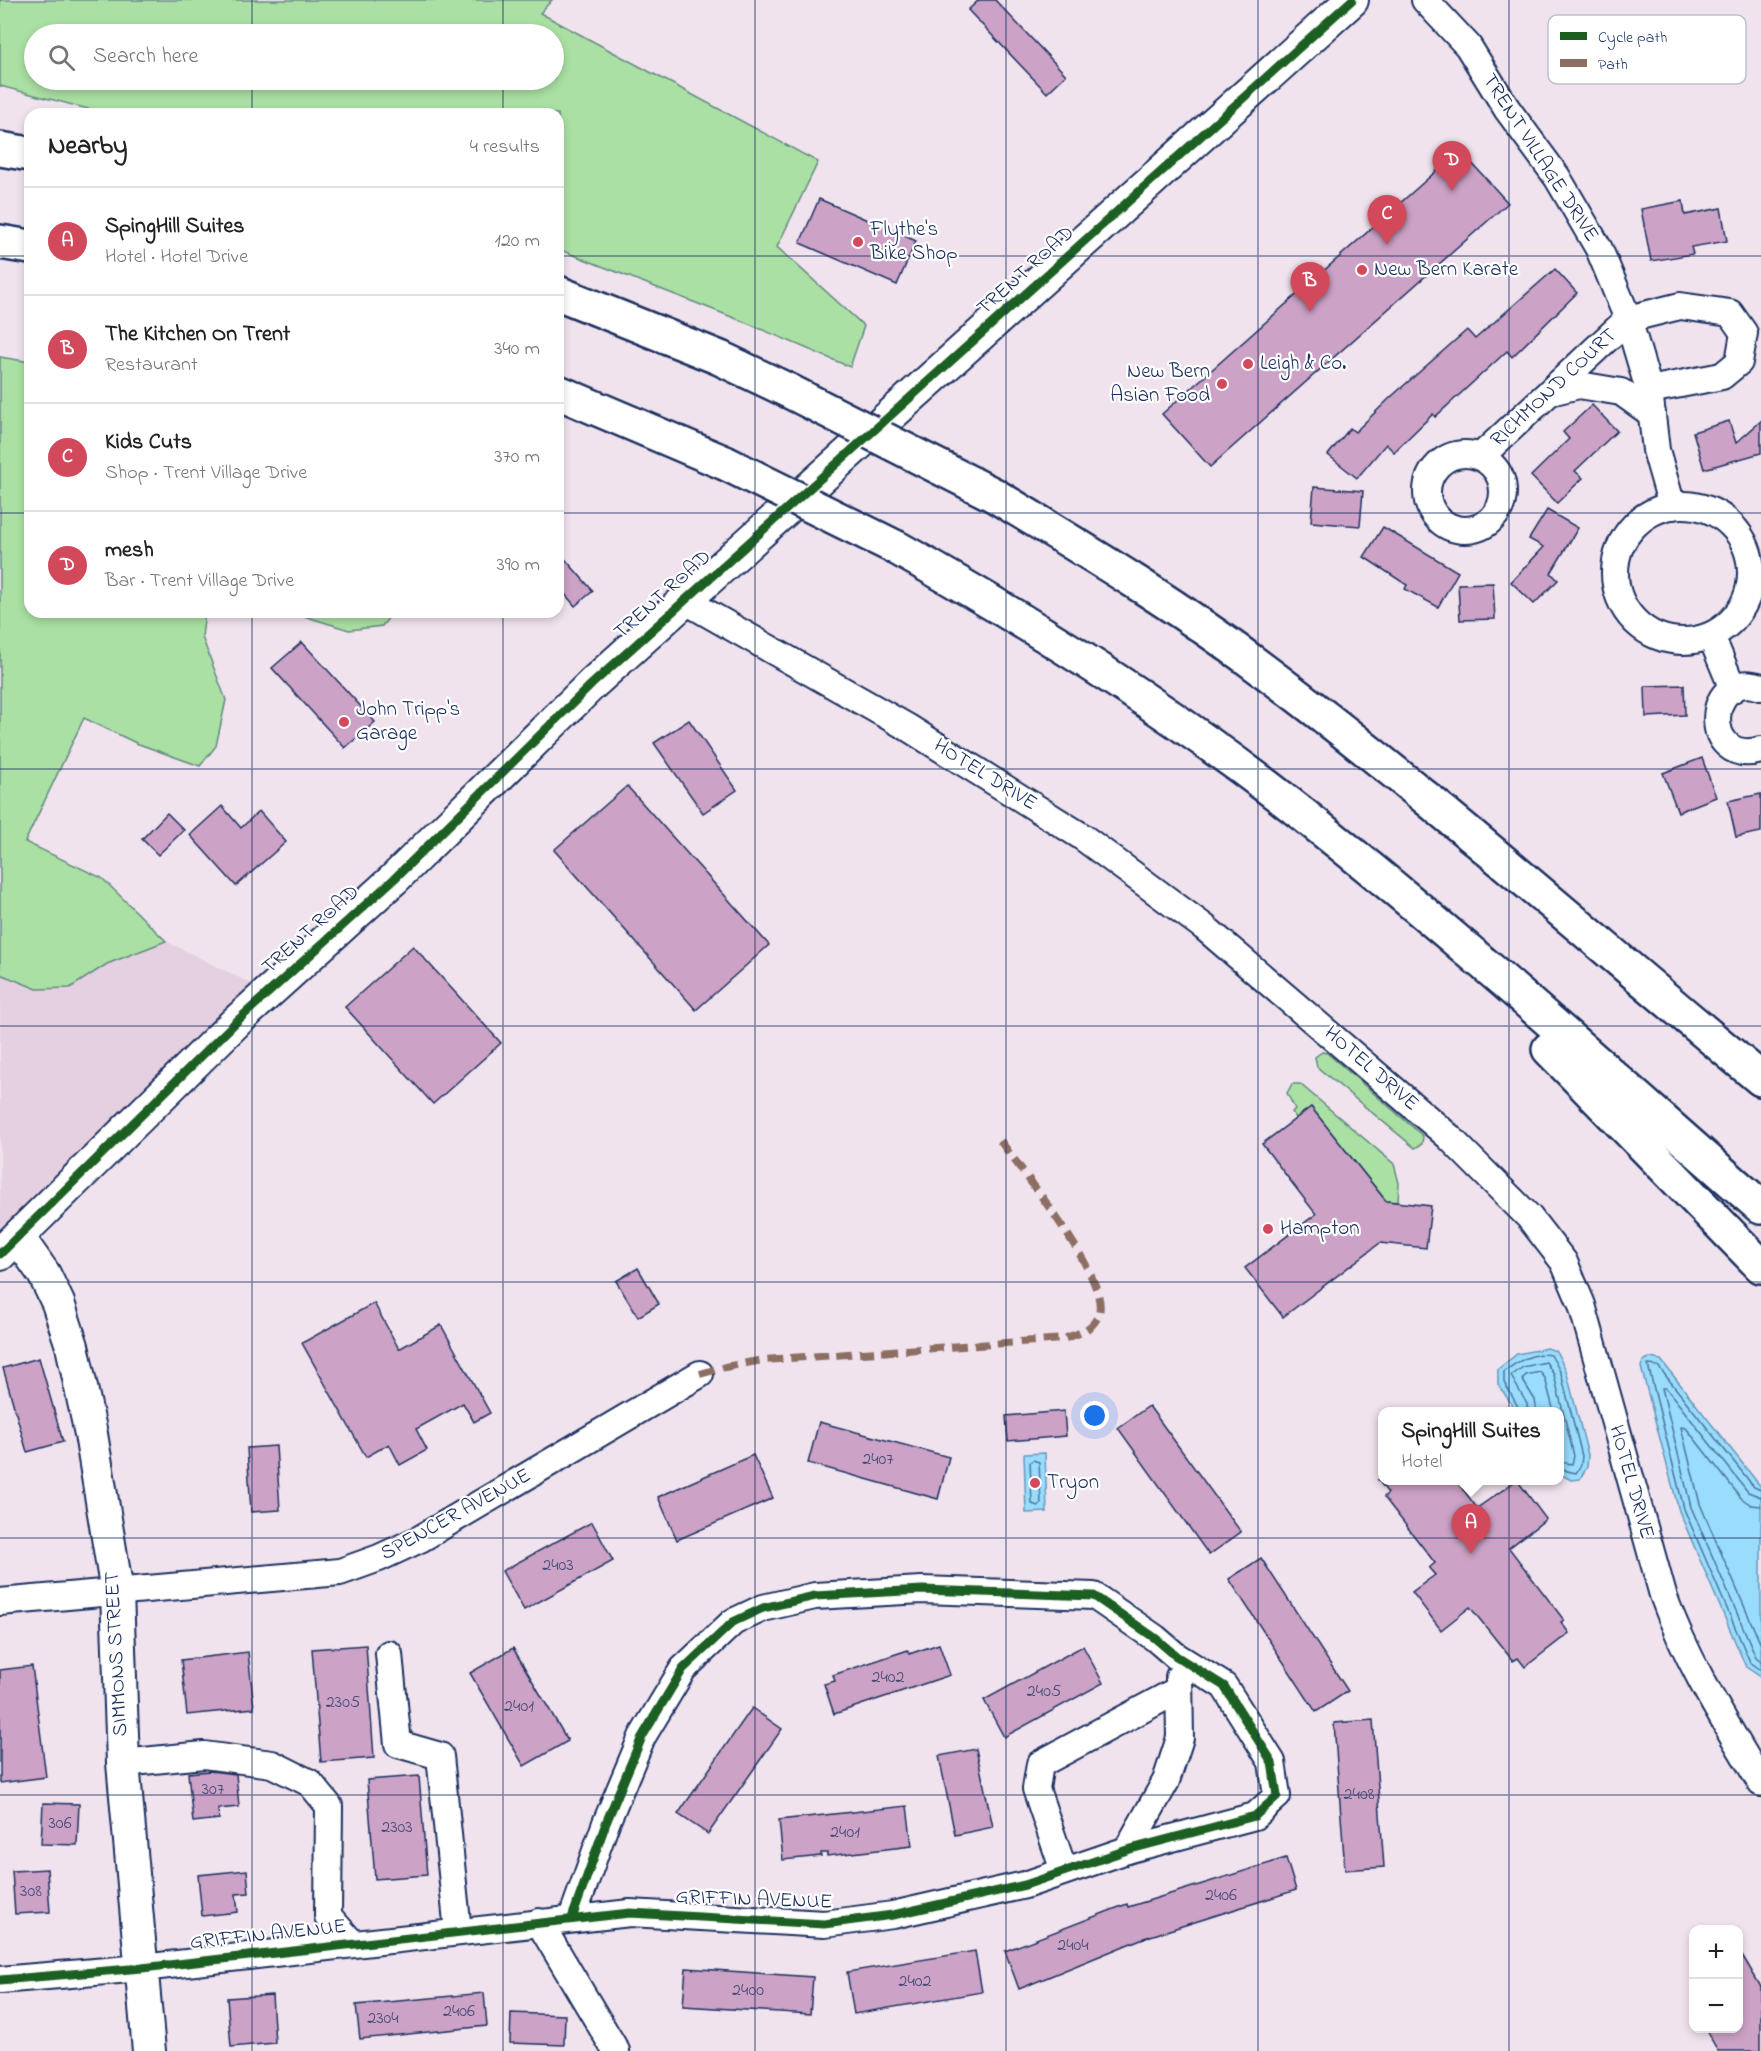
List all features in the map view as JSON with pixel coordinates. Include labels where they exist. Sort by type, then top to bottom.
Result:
[{"type":"highway","points":[[0,149],[24,153]]},
{"type":"highway","points":[[0,242],[24,246]]},
{"type":"highway","points":[[564,295],[710,353],[789,391],[994,495],[1110,565],[1253,662],[1381,760],[1512,869],[1614,949],[1761,1052]]},
{"type":"highway","points":[[564,396],[725,463],[897,548],[1054,640],[1162,712],[1277,795],[1375,873],[1502,991],[1643,1104],[1761,1207]]},
{"type":"highway","points":[[1614,949],[1761,1079]]},
{"type":"highway","points":[[1502,991],[1607,1107],[1761,1266]]},
{"type":"street","name":"TRENT ROAD","points":[[9,1245],[237,1021],[394,879],[592,684],[1352,0]]},
{"type":"street","name":"TRENT VILLAGE DRIVE","points":[[1425,0],[1468,46],[1507,109],[1557,177],[1599,249],[1628,320],[1651,402],[1656,450],[1672,506]]},
{"type":"street","points":[[1550,392],[1579,386],[1621,392],[1651,402],[1722,376],[1739,362],[1743,333],[1730,313],[1680,306],[1628,320]]},
{"type":"street","name":"RICHMOND COURT","points":[[1480,457],[1628,320]]},
{"type":"street","points":[[1672,506],[1693,506],[1713,512],[1730,523],[1743,540],[1750,559],[1754,603],[1711,636],[1688,642],[1665,640],[1644,630],[1627,614],[1617,593],[1614,570],[1619,548],[1632,528],[1650,514],[1672,506]]},
{"type":"street","name":"HOTEL DRIVE","points":[[684,600],[907,727],[1081,836],[1204,927],[1325,1028],[1448,1136],[1529,1217],[1564,1262],[1582,1305],[1663,1595],[1679,1638],[1700,1680],[1761,1783]]},
{"type":"street","points":[[1711,636],[1732,689]]},
{"type":"street","points":[[1761,687],[1743,685],[1732,689],[1718,705],[1715,715],[1720,736],[1737,750],[1748,752],[1761,750]]},
{"type":"street","name":"SIMMONS STREET","points":[[9,1245],[44,1274],[58,1303],[72,1346],[91,1434],[117,1592],[123,1763],[149,2051]]},
{"type":"street","name":"SPENCER AVENUE","points":[[0,1602],[340,1572],[379,1558],[420,1539],[700,1374]]},
{"type":"street","name":"SPENCER AVENUE","points":[[0,1588],[81,1578],[117,1592]]},
{"type":"street","name":"GRIFFIN AVENUE","points":[[0,1980],[141,1968],[630,1913],[824,1924],[893,1916],[1026,1885],[1127,1850],[1255,1816],[1277,1796],[1272,1762],[1224,1686],[1180,1659],[1155,1638],[1094,1596],[873,1591],[815,1596],[763,1608],[733,1622],[683,1669],[642,1737],[606,1823],[572,1918]]},
{"type":"street","points":[[389,1654],[399,1744],[440,1756],[458,1932]]},
{"type":"street","points":[[1127,1850],[1166,1782],[1180,1738],[1178,1690],[1180,1659]]},
{"type":"street","points":[[1065,1871],[1036,1789],[1040,1764],[1178,1690]]},
{"type":"street","name":"GRIFFIN AVENUE","points":[[123,1763],[204,1755],[272,1764],[310,1783],[329,1806],[328,1916],[352,1943]]},
{"type":"street","points":[[539,1922],[616,2051]]},
{"type":"shaded area","points":[[166,941],[260,988],[0,1234],[0,974],[37,988],[74,985],[107,964]]},
{"type":"green space","points":[[0,0],[552,0],[540,13],[561,24],[24,24],[24,90],[564,90],[564,26],[818,162],[777,247],[864,326],[850,367],[742,321],[564,251],[564,108],[84,108],[0,86]]},
{"type":"green space","points":[[0,357],[24,361],[24,618],[204,618],[202,637],[226,700],[216,746],[200,766],[136,743],[84,718],[25,842],[102,878],[166,941],[107,964],[70,988],[37,989],[0,974]]},
{"type":"green space","points":[[310,618],[388,618],[382,626],[349,630]]},
{"type":"green space","points":[[1322,1052],[1327,1053],[1423,1136],[1422,1144],[1415,1148],[1317,1067],[1315,1057]]},
{"type":"green space","points":[[1292,1084],[1300,1084],[1394,1164],[1399,1183],[1398,1202],[1386,1201],[1311,1107],[1296,1118],[1292,1112],[1295,1109],[1287,1093]]},
{"type":"water","points":[[1547,1348],[1556,1351],[1566,1370],[1588,1455],[1587,1467],[1580,1479],[1571,1480],[1564,1476],[1564,1407],[1513,1407],[1498,1384],[1498,1369],[1517,1354]]},
{"type":"water","points":[[1649,1358],[1661,1360],[1761,1487],[1761,1677],[1746,1667],[1679,1511],[1641,1367],[1643,1361]]},
{"type":"water","name":"Tryon","points":[[1045,1453],[1047,1512],[1026,1513],[1024,1454]]},
{"type":"building","points":[[979,0],[995,0],[1066,75],[1047,93],[968,10]]},
{"type":"building","points":[[1460,150],[1508,203],[1210,467],[1162,414]]},
{"type":"building","name":"Flythe's Bike Shop","points":[[819,199],[916,241],[897,285],[800,243]]},
{"type":"building","points":[[1683,201],[1685,215],[1721,208],[1727,241],[1691,247],[1693,254],[1651,261],[1641,209]]},
{"type":"building","points":[[1555,269],[1577,293],[1512,357],[1507,351],[1435,417],[1433,414],[1394,452],[1386,444],[1357,478],[1328,455],[1350,428],[1355,432],[1467,330],[1475,339]]},
{"type":"building","points":[[1592,405],[1617,431],[1575,471],[1583,478],[1557,503],[1531,476],[1569,439],[1563,432]]},
{"type":"building","points":[[1729,421],[1736,443],[1761,421],[1761,453],[1704,469],[1693,432]]},
{"type":"building","points":[[1314,487],[1363,491],[1360,526],[1311,522]]},
{"type":"building","points":[[1547,510],[1578,528],[1551,573],[1558,580],[1534,604],[1511,582],[1544,547],[1529,539]]},
{"type":"building","points":[[1383,527],[1458,572],[1438,607],[1405,589],[1407,585],[1364,557]]},
{"type":"building","points":[[564,558],[593,591],[575,606],[564,593]]},
{"type":"building","points":[[1493,583],[1495,619],[1460,620],[1458,584]]},
{"type":"building","points":[[302,642],[375,722],[345,748],[272,668]]},
{"type":"building","points":[[1684,685],[1685,715],[1646,717],[1645,686]]},
{"type":"building","points":[[689,720],[737,790],[703,813],[654,743]]},
{"type":"building","points":[[1702,758],[1716,797],[1678,812],[1663,773]]},
{"type":"building","points":[[627,786],[769,945],[696,1010],[554,850]]},
{"type":"building","points":[[1761,794],[1761,832],[1736,837],[1728,801]]},
{"type":"building","points":[[222,806],[241,828],[259,811],[286,842],[236,886],[190,835]]},
{"type":"building","points":[[167,813],[184,830],[158,855],[142,839]]},
{"type":"building","points":[[413,946],[501,1043],[433,1104],[345,1007]]},
{"type":"building","points":[[1311,1107],[1386,1201],[1431,1206],[1426,1248],[1380,1243],[1283,1317],[1245,1268],[1316,1214],[1262,1144]]},
{"type":"building","points":[[638,1268],[659,1304],[638,1317],[616,1281]]},
{"type":"building","points":[[374,1303],[399,1349],[441,1325],[490,1413],[474,1422],[463,1403],[416,1429],[427,1450],[400,1465],[389,1444],[366,1457],[302,1343]]},
{"type":"building","points":[[39,1358],[63,1442],[27,1452],[3,1368]]},
{"type":"building","points":[[1149,1406],[1241,1532],[1209,1555],[1118,1428]]},
{"type":"building","points":[[1064,1411],[1066,1436],[1008,1441],[1006,1416]]},
{"type":"building","points":[[819,1422],[949,1457],[938,1499],[808,1463]]},
{"type":"building","points":[[276,1446],[280,1510],[251,1512],[247,1448]]},
{"type":"building","points":[[753,1455],[773,1498],[677,1540],[658,1497]]},
{"type":"building","points":[[1382,1485],[1460,1485],[1477,1508],[1510,1485],[1521,1485],[1546,1519],[1509,1548],[1564,1620],[1561,1622],[1569,1633],[1525,1667],[1518,1658],[1513,1661],[1470,1607],[1441,1630],[1412,1592],[1435,1575],[1429,1568],[1435,1563],[1384,1497],[1388,1493]]},
{"type":"building","points":[[592,1522],[613,1561],[524,1610],[502,1571]]},
{"type":"building","points":[[1261,1558],[1348,1691],[1316,1712],[1229,1579]]},
{"type":"building","points":[[939,1644],[950,1675],[834,1714],[824,1684],[835,1681],[833,1675],[908,1650],[909,1654]]},
{"type":"building","points":[[366,1645],[374,1758],[321,1762],[312,1649]]},
{"type":"building","points":[[1083,1646],[1103,1683],[1004,1737],[984,1700]]},
{"type":"building","points":[[513,1648],[568,1741],[524,1766],[470,1673]]},
{"type":"building","points":[[248,1652],[254,1708],[187,1715],[181,1660]]},
{"type":"building","points":[[32,1666],[46,1777],[0,1783],[0,1670]]},
{"type":"building","points":[[752,1708],[782,1729],[708,1834],[678,1814]]},
{"type":"building","points":[[1373,1720],[1384,1867],[1345,1870],[1334,1723]]},
{"type":"building","points":[[976,1749],[993,1827],[955,1835],[939,1756]]},
{"type":"building","points":[[210,1771],[236,1774],[239,1807],[218,1809],[219,1819],[193,1822],[188,1773]]},
{"type":"building","points":[[419,1776],[427,1875],[375,1879],[367,1780]]},
{"type":"building","points":[[43,1803],[79,1804],[77,1845],[41,1844]]},
{"type":"building","points":[[907,1806],[912,1846],[827,1856],[827,1853],[821,1853],[821,1856],[783,1860],[779,1820]]},
{"type":"building","points":[[1286,1858],[1296,1890],[1141,1939],[1019,1989],[1005,1951],[1127,1904],[1128,1907]]},
{"type":"building","points":[[47,1869],[50,1912],[15,1914],[12,1871]]},
{"type":"building","points":[[247,1870],[249,1893],[236,1894],[238,1912],[202,1916],[198,1875]]},
{"type":"building","points":[[975,1951],[982,1992],[854,2014],[847,1972]]},
{"type":"building","points":[[1743,1956],[1761,1987],[1761,2051],[1718,2051],[1708,2033],[1743,2033]]},
{"type":"building","points":[[686,1968],[813,1977],[810,2014],[683,2006]]},
{"type":"building","points":[[484,1993],[487,2026],[360,2039],[356,2005]]},
{"type":"building","points":[[272,1995],[275,2043],[231,2047],[227,1998]]},
{"type":"building","points":[[511,2013],[565,2015],[564,2045],[510,2043]]},
{"type":"marked path","points":[[700,1374],[763,1360],[1063,1339],[1093,1324],[1099,1313],[1099,1297],[1091,1275],[1061,1225],[999,1139]]},
{"type":"cycle path","points":[[0,1254],[237,1021],[394,879],[592,684],[1352,0]]},
{"type":"cycle path","points":[[0,1980],[142,1968],[630,1913],[824,1924],[893,1915],[1025,1885],[1127,1850],[1255,1816],[1277,1796],[1272,1762],[1224,1686],[1176,1656],[1155,1638],[1094,1596],[922,1590],[815,1596],[763,1608],[733,1622],[683,1669],[642,1737],[606,1823],[572,1918]]},
{"type":"place","name":"mesh","points":[[1452,191]]},
{"type":"place","name":"Flythe's Bike Shop","points":[[858,242]]},
{"type":"place","name":"Kids Cuts","points":[[1387,245]]},
{"type":"place","name":"New Bern Karate","points":[[1362,270]]},
{"type":"place","name":"The Kitchen On Trent","points":[[1310,312]]},
{"type":"place","name":"Leigh & Co.","points":[[1248,364]]},
{"type":"place","name":"New Bern Asian Food","points":[[1222,384]]},
{"type":"place","name":"John Tripp's Garage","points":[[344,722]]},
{"type":"place","name":"Hampton","points":[[1268,1229]]},
{"type":"place","name":"Tryon","points":[[1035,1483]]},
{"type":"place","name":"SpingHill Suites","points":[[1471,1554]]}]
